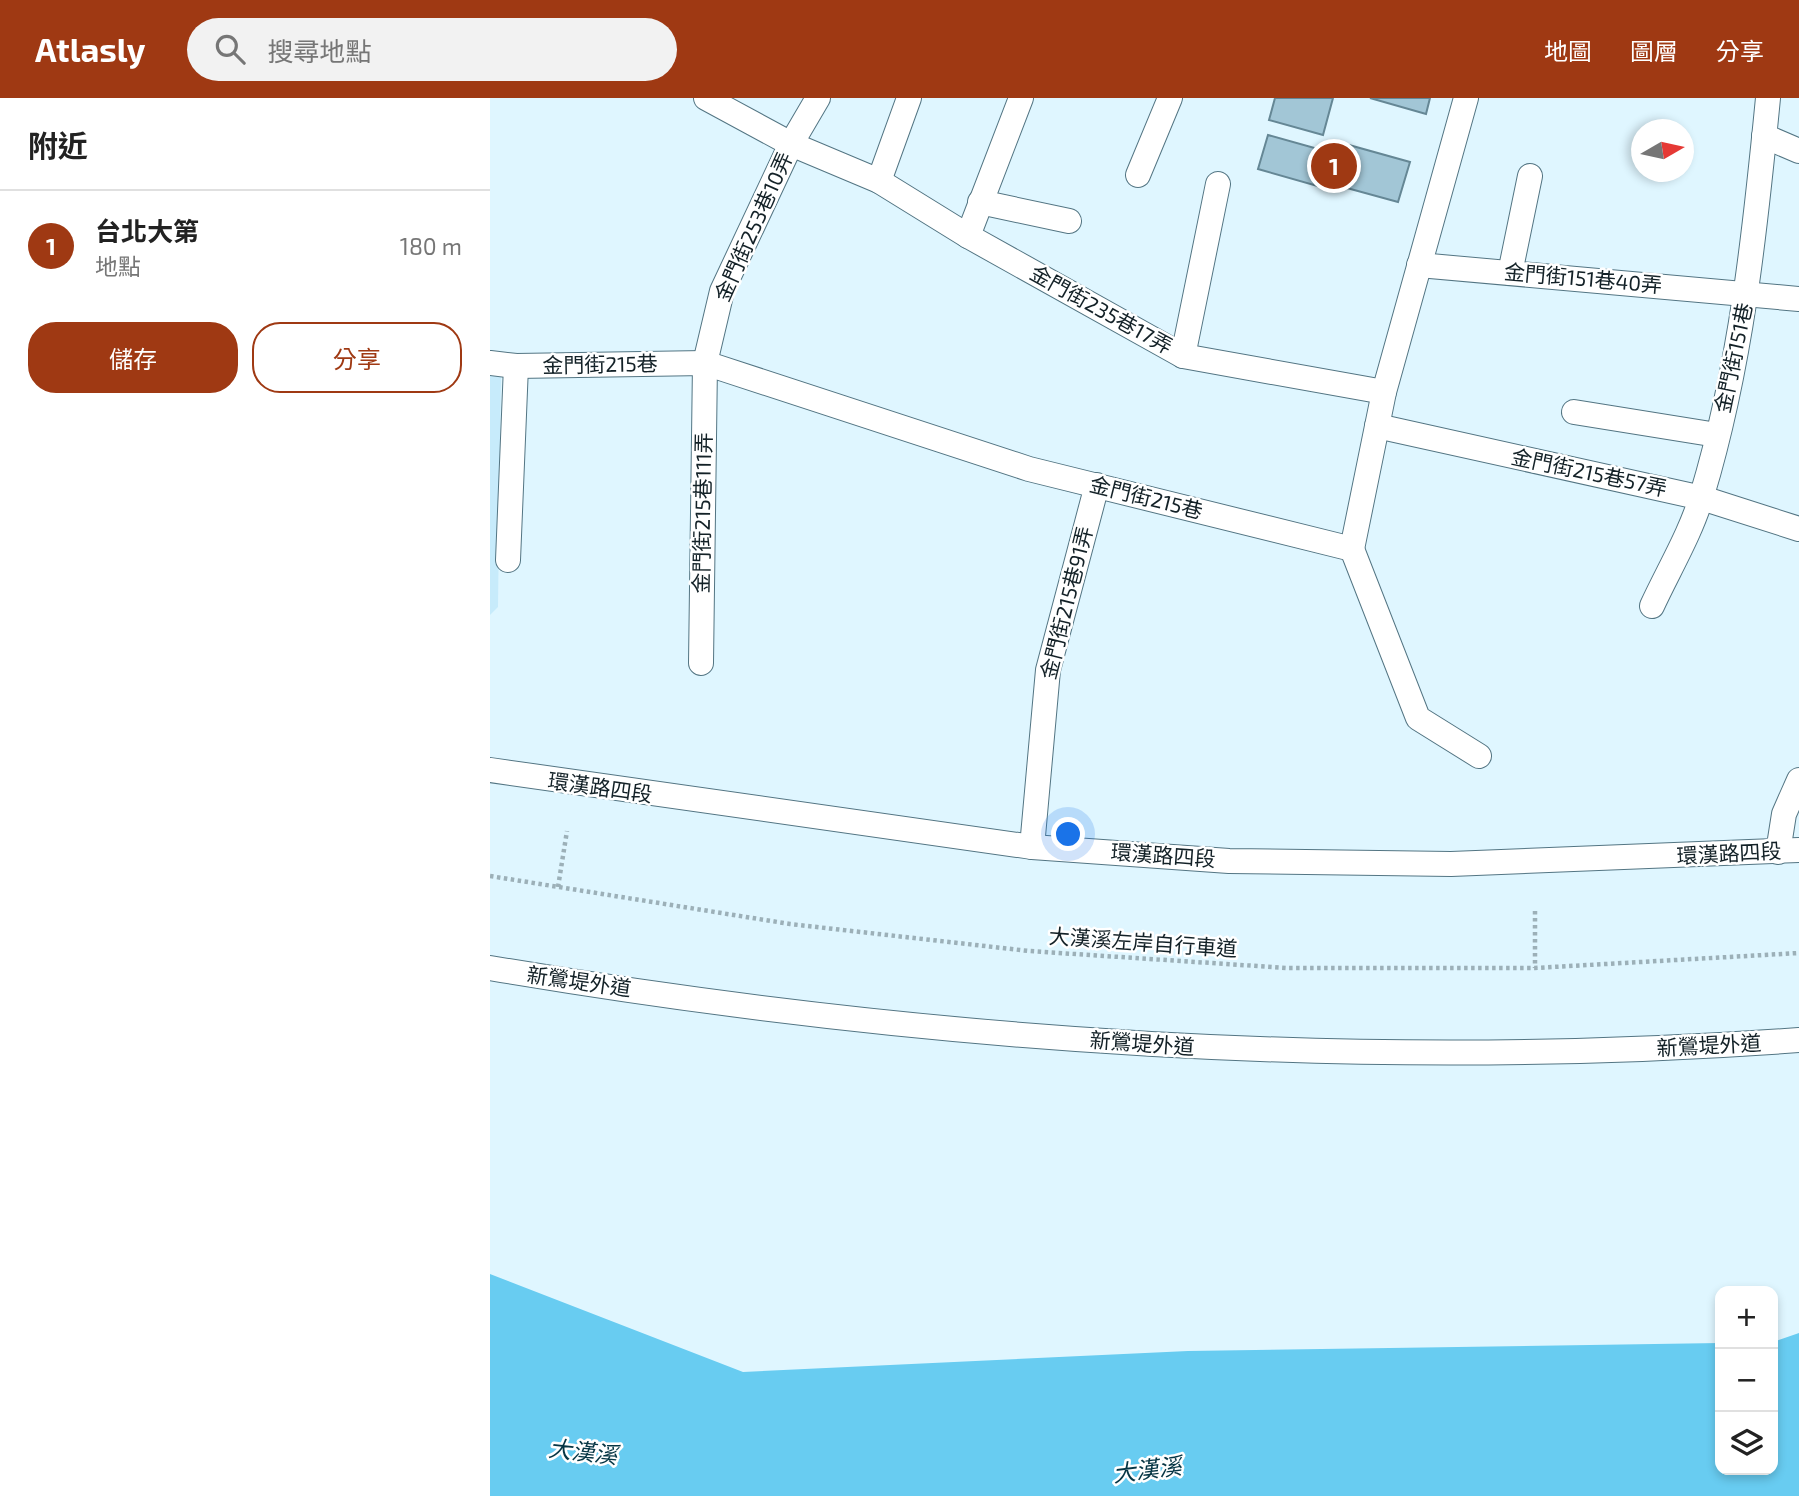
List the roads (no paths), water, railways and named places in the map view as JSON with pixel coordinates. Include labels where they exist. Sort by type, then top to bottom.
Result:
[{"type":"street","name":"金門街235巷17弄","points":[[706,98],[791,144],[879,181],[968,236],[1183,356],[1384,391]]},
{"type":"street","name":"金門街253巷10弄","points":[[705,363],[722,291],[791,144],[818,98]]},
{"type":"street","points":[[879,181],[909,98]]},
{"type":"street","points":[[968,236],[1021,98]]},
{"type":"street","points":[[1138,175],[1170,98]]},
{"type":"street","points":[[1466,98],[1384,391],[1352,549],[1418,718],[1479,756]]},
{"type":"street","name":"金門街151巷","points":[[1652,607],[1702,498],[1717,435],[1748,294],[1768,98]]},
{"type":"street","points":[[1764,136],[1799,151]]},
{"type":"street","points":[[1510,273],[1530,176]]},
{"type":"street","points":[[1183,356],[1218,184]]},
{"type":"street","points":[[980,202],[1069,221]]},
{"type":"street","name":"金門街151巷40弄","points":[[1419,265],[1799,299]]},
{"type":"street","name":"金門街215巷","points":[[490,363],[516,366],[705,363],[1029,468],[1352,549]]},
{"type":"street","name":"金門街215巷111弄","points":[[701,663],[705,363]]},
{"type":"street","points":[[508,560],[516,366]]},
{"type":"street","points":[[1574,412],[1717,435]]},
{"type":"street","name":"金門街215巷57弄","points":[[1377,426],[1702,498],[1799,529]]},
{"type":"street","name":"金門街215巷91弄","points":[[1032,846],[1048,670],[1097,485]]},
{"type":"street","name":"環漢路四段","points":[[490,771],[1032,846],[1229,861],[1451,864],[1788,851]]},
{"type":"street","points":[[1788,851],[1784,814],[1799,780]]},
{"type":"street","name":"新鶯堤外道","points":[[490,968],[580,983],[948,1029],[1194,1049],[1460,1054],[1692,1048],[1799,1040]]},
{"type":"water","name":"大漢溪","points":[[490,1274],[743,1372],[1188,1351],[1715,1343],[1715,1475],[1778,1475],[1778,1340],[1799,1333],[1799,1496],[490,1496]]},
{"type":"place","name":"台北大第","points":[[1334,166]]}]
